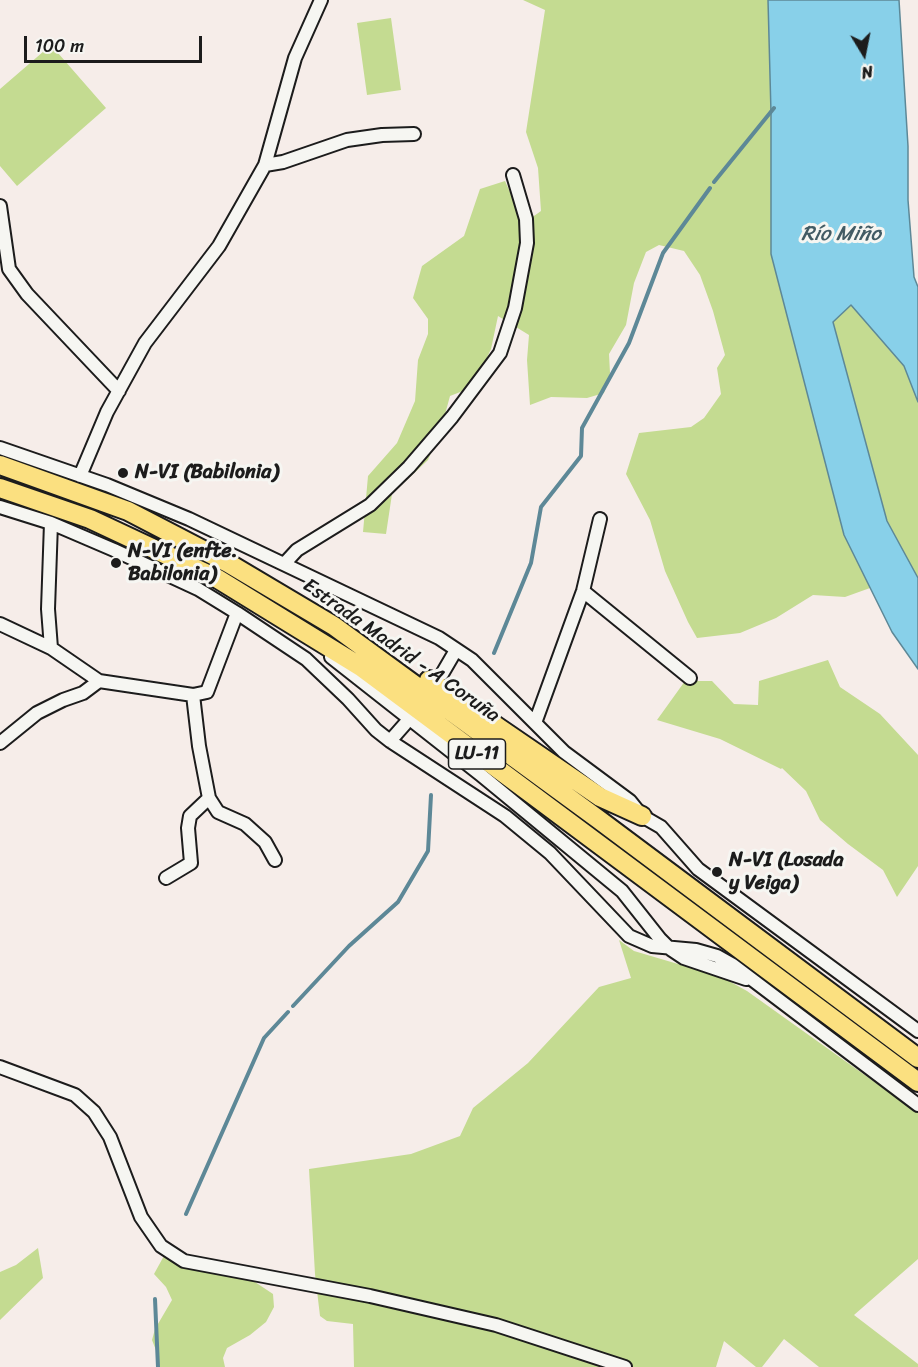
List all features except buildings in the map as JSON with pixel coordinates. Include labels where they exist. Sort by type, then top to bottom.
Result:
[{"type":"highway","name":"Estrada Madrid - A Coruña","points":[[0,465],[128,511],[228,563],[334,626],[598,819],[918,1058]]},
{"type":"highway","name":"Estrada Madrid - A Coruña","points":[[0,488],[90,519],[218,579],[361,667],[918,1082]]},
{"type":"highway","points":[[157,526],[214,547],[271,577],[349,625],[600,797],[642,816]]},
{"type":"street","points":[[80,476],[107,412],[145,343],[219,246],[265,165],[295,58],[321,0]]},
{"type":"street","points":[[265,165],[283,162],[347,140],[382,135],[414,134]]},
{"type":"street","points":[[285,563],[297,550],[370,505],[401,475],[453,417],[500,353],[515,308],[527,243],[526,219],[513,176]]},
{"type":"street","points":[[0,206],[9,269],[27,294],[119,391]]},
{"type":"street","points":[[0,448],[80,476],[189,519],[439,638],[472,660],[564,753],[630,801],[642,816],[661,827],[698,869],[918,1031]]},
{"type":"street","points":[[0,507],[51,523],[198,589],[237,613],[306,659],[348,699],[376,730],[390,741],[505,816],[550,853],[629,936],[652,946],[696,950],[717,956],[733,965],[918,1105]]},
{"type":"street","points":[[535,723],[583,591],[600,519]]},
{"type":"street","points":[[51,523],[48,609],[51,648]]},
{"type":"street","points":[[583,591],[690,678]]},
{"type":"street","points":[[261,605],[380,694],[579,854],[622,891],[669,948]]},
{"type":"street","points":[[0,624],[51,648],[99,681],[193,695],[207,692],[237,613]]},
{"type":"street","points":[[442,674],[456,650]]},
{"type":"street","points":[[0,743],[38,712],[83,693],[99,681]]},
{"type":"street","points":[[193,695],[199,746],[209,798],[219,812],[245,824],[265,842],[275,860]]},
{"type":"street","points":[[390,741],[405,724]]},
{"type":"street","points":[[166,878],[191,862],[188,828],[190,816],[209,798]]},
{"type":"street","points":[[190,816],[219,812]]},
{"type":"street","points":[[0,1067],[75,1095],[94,1112],[110,1137],[141,1217],[161,1246],[184,1261],[370,1296],[496,1325],[625,1367]]},
{"type":"green space","points":[[523,0],[782,0],[863,572],[870,588],[845,597],[813,595],[776,618],[740,633],[697,638],[665,571],[650,520],[626,474],[639,433],[691,427],[704,418],[721,394],[717,368],[725,355],[700,275],[684,251],[659,245],[646,252],[634,283],[626,325],[609,354],[610,373],[604,393],[587,398],[551,397],[530,405],[527,360],[529,335],[498,316],[491,349],[473,387],[450,396],[441,429],[428,460],[392,494],[386,534],[363,532],[368,476],[397,443],[415,401],[418,360],[428,334],[428,319],[413,298],[422,266],[464,236],[480,189],[505,181],[524,223],[541,211],[538,168],[526,132],[545,10]]},
{"type":"green space","points":[[391,18],[401,90],[367,95],[357,23]]},
{"type":"green space","points":[[51,45],[106,108],[17,186],[0,166],[0,89]]},
{"type":"green space","points":[[851,305],[904,366],[918,402],[918,578],[887,521],[839,351],[833,322]]},
{"type":"green space","points":[[828,660],[840,687],[880,714],[918,755],[918,866],[897,897],[883,870],[820,820],[806,791],[782,768],[720,739],[657,720],[685,681],[712,681],[734,704],[758,705],[759,681]]},
{"type":"green space","points":[[619,940],[634,951],[705,972],[747,991],[918,1113],[918,1259],[854,1315],[918,1364],[918,1367],[819,1367],[784,1339],[762,1367],[756,1367],[724,1341],[716,1367],[354,1367],[353,1324],[327,1321],[320,1316],[315,1274],[309,1169],[411,1154],[460,1136],[473,1108],[528,1063],[599,987],[631,978]]},
{"type":"green space","points":[[38,1248],[43,1278],[0,1320],[0,1272],[16,1265]]},
{"type":"green space","points":[[165,1254],[226,1268],[273,1294],[274,1307],[266,1322],[250,1335],[227,1348],[223,1358],[225,1367],[159,1367],[159,1358],[152,1340],[155,1329],[172,1300],[166,1287],[154,1274]]},
{"type":"water","name":"Río Miño","points":[[768,0],[899,0],[908,146],[908,200],[914,277],[918,287],[918,402],[904,366],[851,305],[833,322],[887,521],[918,578],[918,669],[892,632],[844,535],[771,254]]},
{"type":"waterway","points":[[714,182],[774,108]]},
{"type":"waterway","points":[[494,653],[531,563],[541,507],[581,456],[582,428],[629,343],[663,253],[710,188]]},
{"type":"waterway","points":[[293,1006],[349,946],[398,902],[428,851],[431,795]]},
{"type":"waterway","points":[[186,1214],[264,1038],[288,1012]]},
{"type":"waterway","points":[[155,1299],[158,1367]]},
{"type":"place","name":"N-VI (Babilonia)","points":[[123,473]]},
{"type":"place","name":"N-VI (enfte. Babilonia)","points":[[116,563]]},
{"type":"place","name":"N-VI (Losada y Veiga)","points":[[717,872]]}]
